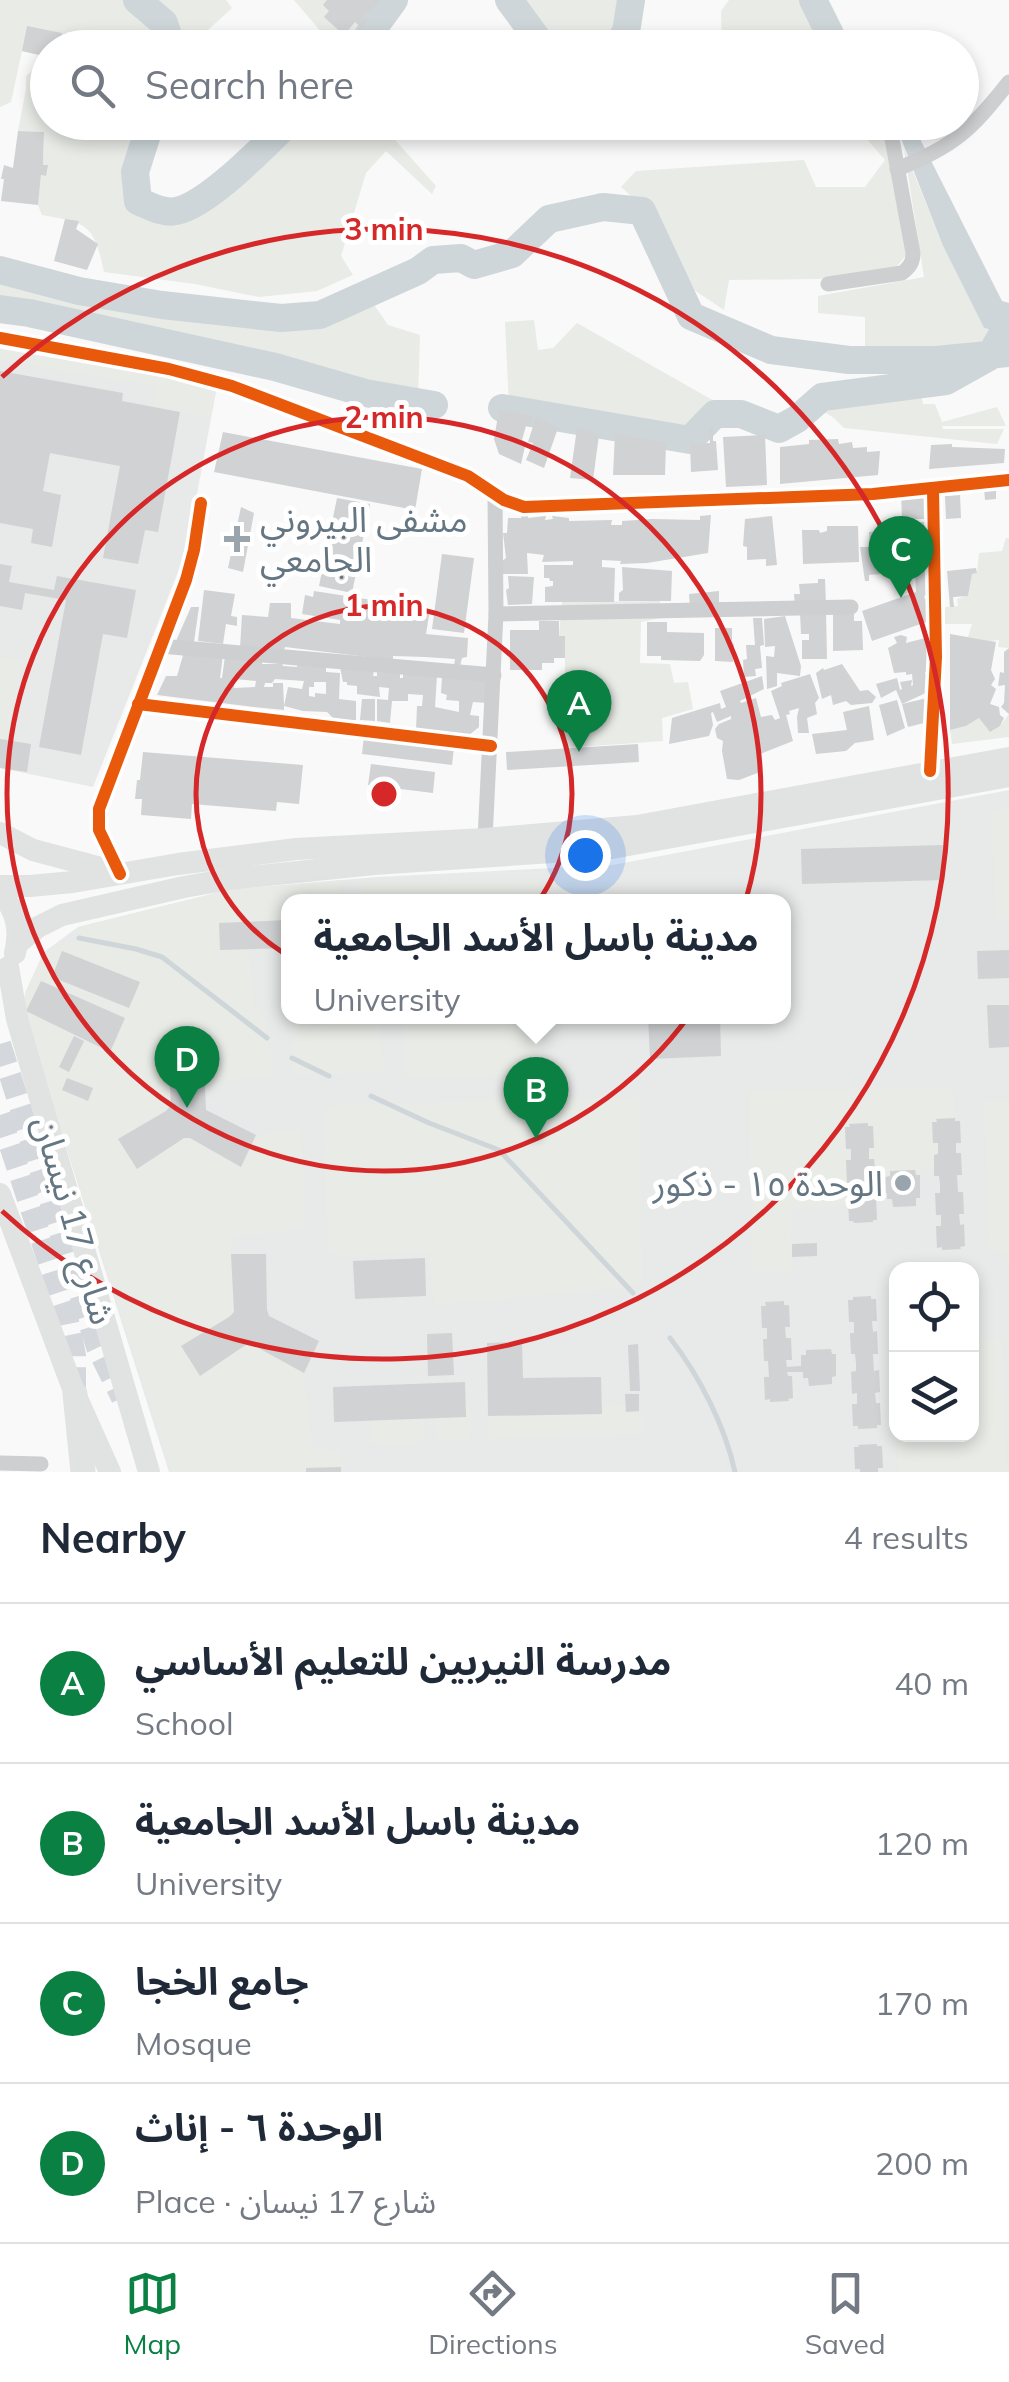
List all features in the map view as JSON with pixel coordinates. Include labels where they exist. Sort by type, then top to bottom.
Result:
[{"type":"highway","points":[[75,1394],[83,1472]]},
{"type":"main road","points":[[18,943],[16,917],[0,889],[296,849],[485,840],[666,821],[1009,758]]},
{"type":"main road","points":[[4,971],[18,943],[38,927],[62,916],[215,881],[324,868],[612,848],[1009,776]]},
{"type":"main road","points":[[0,833],[33,850],[120,874]]},
{"type":"main road","name":"شارع 17 نيسان","points":[[4,971],[149,1472]]},
{"type":"main road","points":[[0,1194],[75,1394],[110,1472]]},
{"type":"street","points":[[979,118],[1009,82]]},
{"type":"street","points":[[828,284],[902,274],[913,261],[892,140]]},
{"type":"street","points":[[898,170],[955,140]]},
{"type":"street","points":[[0,338],[168,369],[232,386],[468,476],[514,504],[534,508],[873,494],[1009,480]]},
{"type":"street","points":[[930,771],[936,657],[933,489]]},
{"type":"street","points":[[485,840],[496,614],[496,495]]},
{"type":"street","points":[[120,874],[99,830],[98,816],[189,570],[202,503]]},
{"type":"street","points":[[496,614],[851,607]]},
{"type":"street","points":[[160,646],[494,675]]},
{"type":"street","points":[[138,704],[491,746]]},
{"type":"street","points":[[0,1462],[41,1464]]},
{"type":"shaded area","points":[[0,0],[226,0],[232,8],[208,30],[178,30],[164,24],[163,30],[30,30],[30,53],[22,51],[11,102],[0,107]]},
{"type":"shaded area","points":[[294,0],[390,0],[368,30],[320,30]]},
{"type":"shaded area","points":[[509,0],[631,0],[626,30],[531,30]]},
{"type":"shaded area","points":[[729,0],[805,0],[822,30],[722,30],[721,11]]},
{"type":"shaded area","points":[[813,0],[824,0],[839,30],[828,30]]},
{"type":"shaded area","points":[[30,73],[30,131],[18,131],[26,76]]},
{"type":"shaded area","points":[[44,140],[139,140],[130,170],[131,195],[146,215],[177,226],[211,204],[281,140],[395,140],[436,186],[432,194],[386,151],[366,173],[341,256],[353,275],[317,291],[259,297],[104,272],[97,244],[86,228],[42,215],[38,205],[41,175],[46,176]]},
{"type":"shaded area","points":[[868,140],[892,140],[908,253],[892,272],[818,279],[729,280],[724,310],[691,288],[646,209],[621,187],[636,171],[804,160],[816,187],[865,187],[885,160]]},
{"type":"shaded area","points":[[902,140],[921,140],[1002,301],[1009,303],[1009,334],[984,328],[943,246]]},
{"type":"shaded area","points":[[904,149],[943,246],[984,328],[1009,334],[1009,346],[865,354],[865,317],[818,313],[818,296],[924,277]]},
{"type":"shaded area","points":[[0,273],[71,292],[278,320],[326,316],[368,296],[388,325],[420,335],[418,398],[276,359],[0,303]]},
{"type":"shaded area","points":[[534,320],[538,350],[553,348],[577,323],[730,410],[713,412],[688,436],[509,406],[505,322]]},
{"type":"shaded area","points":[[0,349],[217,386],[180,567],[93,787],[0,768]]},
{"type":"shaded area","points":[[0,349],[217,386],[210,418],[153,407],[156,386],[0,360]]},
{"type":"shaded area","points":[[915,392],[921,395],[923,404],[935,404],[942,422],[997,407],[1006,426],[942,426],[1004,429],[997,444],[844,428],[816,407],[825,401]]},
{"type":"shaded area","points":[[1006,538],[1009,648],[998,647],[999,640],[968,637],[972,624],[945,624],[945,607],[958,606],[957,599],[968,595],[972,574],[977,573],[979,553],[1002,551]]},
{"type":"shaded area","points":[[660,601],[661,618],[641,622],[640,663],[670,664],[674,683],[688,682],[693,709],[662,718],[663,741],[565,748],[565,637],[559,636],[562,602]]},
{"type":"shaded area","points":[[0,657],[23,659],[11,739],[0,738]]},
{"type":"shaded area","points":[[1009,714],[1009,737],[952,744],[950,730],[979,718],[990,732]]},
{"type":"shaded area","points":[[1009,790],[1009,1472],[169,1472],[22,1008],[44,952],[78,927],[228,890],[376,877],[613,865]]},
{"type":"shaded area","points":[[1009,808],[1009,919],[995,919],[992,811]]},
{"type":"shaded area","points":[[341,880],[342,894],[281,894],[281,920],[219,923],[220,950],[249,949],[255,1006],[265,1019],[275,1065],[271,1076],[204,1078],[168,1048],[171,1105],[118,1139],[137,1169],[184,1138],[241,1167],[256,1135],[301,1130],[306,1228],[233,1235],[234,1312],[200,1376],[247,1344],[304,1373],[313,1448],[342,1450],[341,1467],[307,1468],[306,1472],[172,1472],[22,1008],[44,952],[81,938],[78,927],[228,890]],"holes":[[[63,951],[139,982],[129,1008],[52,977]],[[40,982],[125,1018],[111,1051],[27,1012]]]},
{"type":"shaded area","points":[[540,881],[540,894],[358,894],[358,883]]},
{"type":"shaded area","points":[[380,1024],[384,1073],[293,1075],[291,1027]]},
{"type":"shaded area","points":[[403,1024],[541,1024],[542,1074],[404,1076]]},
{"type":"shaded area","points":[[953,1087],[955,1118],[937,1118],[937,1122],[932,1122],[933,1143],[938,1143],[934,1169],[875,1173],[874,1160],[869,1159],[869,1148],[874,1147],[868,1123],[850,1124],[845,1128],[846,1149],[851,1149],[848,1182],[852,1182],[853,1198],[848,1199],[848,1206],[791,1210],[792,1271],[752,1271],[749,1091]]},
{"type":"shaded area","points":[[641,1097],[642,1286],[434,1305],[429,1252],[337,1256],[327,1249],[324,1116],[331,1105]]},
{"type":"shaded area","points":[[1009,1101],[1009,1266],[1004,1253],[989,1248],[984,1102]]},
{"type":"shaded area","points":[[1002,1338],[1007,1472],[898,1472],[897,1442],[979,1442],[979,1339]]},
{"type":"shaded area","points":[[601,1404],[624,1406],[625,1413],[643,1413],[644,1434],[488,1439],[488,1416],[601,1414]]},
{"type":"shaded area","points":[[466,1406],[472,1418],[470,1440],[443,1442],[437,1438],[436,1418],[466,1417]]},
{"type":"shaded area","points":[[424,1418],[424,1437],[420,1443],[371,1443],[370,1420]]},
{"type":"building","points":[[327,0],[379,0],[364,17],[367,20],[361,27],[355,22],[348,30],[338,30],[324,17],[329,11],[323,5]]},
{"type":"building","points":[[27,26],[47,30],[30,30],[30,53],[22,51]]},
{"type":"building","points":[[18,131],[30,131],[30,140],[44,140],[43,165],[48,165],[46,176],[41,175],[38,205],[1,201],[4,165],[13,168]]},
{"type":"building","points":[[65,219],[79,221],[76,229],[98,244],[87,270],[54,261]]},
{"type":"building","points":[[0,371],[123,393],[122,401],[180,412],[158,532],[145,530],[138,564],[103,558],[120,466],[50,453],[43,491],[61,495],[52,547],[31,543],[33,529],[0,523]]},
{"type":"building","points":[[499,410],[533,416],[522,440],[526,442],[521,464],[499,454],[494,439]]},
{"type":"building","points":[[536,417],[558,428],[544,468],[526,460]]},
{"type":"building","points":[[709,426],[713,426],[718,470],[691,472],[690,444],[710,443]]},
{"type":"building","points":[[577,428],[599,435],[593,480],[570,478]]},
{"type":"building","points":[[223,432],[422,469],[415,510],[214,472]]},
{"type":"building","points":[[615,433],[666,443],[665,475],[613,475]]},
{"type":"building","points":[[765,435],[767,485],[726,487],[723,437]]},
{"type":"building","points":[[838,439],[839,444],[852,442],[853,448],[867,447],[867,452],[880,451],[878,475],[780,484],[780,447]]},
{"type":"building","points":[[931,445],[1005,449],[1004,463],[929,469]]},
{"type":"building","points":[[984,488],[996,488],[996,499],[985,500]]},
{"type":"building","points":[[924,493],[924,519],[902,519],[901,494]]},
{"type":"building","points":[[960,495],[961,518],[946,519],[945,496]]},
{"type":"building","points":[[337,498],[370,504],[352,593],[319,586]]},
{"type":"building","points":[[241,507],[254,513],[243,572],[228,568]]},
{"type":"building","points":[[711,515],[708,553],[647,563],[602,560],[602,567],[615,568],[614,602],[545,602],[545,587],[553,586],[553,581],[544,578],[544,565],[573,565],[573,561],[542,562],[544,555],[527,553],[528,574],[502,574],[502,561],[506,558],[503,533],[507,533],[508,518],[546,516],[545,520],[553,519],[552,516],[569,521],[612,520],[611,525],[622,525],[622,521],[700,520],[700,516]]},
{"type":"building","points":[[772,516],[777,565],[766,566],[766,559],[747,560],[747,547],[743,546],[745,519]]},
{"type":"building","points":[[926,522],[930,594],[924,596],[932,620],[872,641],[862,611],[916,592],[915,574],[888,577],[884,524]]},
{"type":"building","points":[[827,526],[858,526],[859,562],[803,564],[802,530],[820,533],[827,531]]},
{"type":"building","points":[[879,531],[881,574],[869,575],[869,581],[865,581],[860,547],[870,547],[869,532]]},
{"type":"building","points":[[442,554],[474,558],[464,633],[432,629]]},
{"type":"building","points":[[0,564],[12,566],[9,582],[54,590],[57,576],[136,590],[127,638],[103,634],[81,755],[39,747],[66,600],[25,593],[22,610],[0,606]]},
{"type":"building","points":[[622,567],[672,571],[671,601],[619,601],[623,590]]},
{"type":"building","points":[[976,568],[968,596],[953,597],[954,607],[950,607],[947,571]]},
{"type":"building","points":[[508,576],[534,577],[532,604],[508,605]]},
{"type":"building","points":[[818,579],[825,579],[826,605],[795,606],[794,594],[800,594],[799,584],[818,583]]},
{"type":"building","points":[[204,590],[235,594],[231,616],[237,617],[237,626],[226,624],[223,644],[198,641]]},
{"type":"building","points":[[314,591],[430,609],[426,634],[468,638],[467,657],[462,658],[460,666],[454,666],[455,659],[393,656],[393,660],[285,647],[283,654],[240,648],[242,615],[268,617],[270,603],[291,603],[291,618],[340,624],[340,620],[302,614],[305,595],[313,597]]},
{"type":"building","points":[[719,591],[719,608],[690,608],[689,594]]},
{"type":"building","points":[[191,607],[199,607],[194,642],[176,641]]},
{"type":"building","points":[[833,610],[854,610],[854,621],[862,621],[863,650],[833,651]]},
{"type":"building","points":[[826,612],[827,659],[802,659],[802,640],[809,640],[809,634],[801,634],[800,613]]},
{"type":"building","points":[[785,616],[801,666],[800,676],[777,673],[777,686],[767,689],[766,656],[774,657],[775,646],[765,647],[764,619]]},
{"type":"building","points":[[753,618],[762,618],[762,668],[755,669],[756,676],[744,677],[746,645],[755,645]]},
{"type":"building","points":[[539,621],[559,621],[559,636],[565,636],[565,658],[542,663],[542,670],[510,670],[510,630],[539,630]]},
{"type":"building","points":[[647,622],[667,622],[667,632],[704,633],[704,655],[700,661],[647,656]]},
{"type":"building","points":[[715,628],[732,628],[733,662],[715,661]]},
{"type":"building","points":[[950,634],[996,642],[991,670],[995,679],[991,685],[996,689],[990,704],[999,707],[1004,718],[990,732],[979,718],[950,730]]},
{"type":"building","points":[[894,637],[907,637],[906,643],[929,637],[931,670],[925,672],[930,691],[902,704],[896,690],[881,698],[876,684],[897,678],[900,690],[900,682],[912,680],[913,685],[912,674],[894,673],[888,648],[897,643]]},
{"type":"building","points":[[1009,648],[1009,714],[1001,707],[1005,685],[998,686],[1000,672],[1004,673],[1004,652]]},
{"type":"building","points":[[184,652],[223,655],[220,678],[225,656],[263,658],[262,664],[283,666],[326,665],[326,672],[340,673],[339,699],[356,701],[356,720],[335,720],[327,712],[284,706],[284,710],[157,695],[166,676],[177,676]],"holes":[[[235,679],[256,681],[255,687],[234,688]],[[275,679],[304,681],[302,689],[288,687],[284,706],[283,683],[264,687]],[[314,682],[326,682],[326,694],[309,696],[309,687],[314,687]]]},
{"type":"building","points":[[842,664],[860,691],[868,690],[876,697],[872,703],[851,705],[846,701],[833,705],[831,695],[822,699],[816,673]]},
{"type":"building","points":[[340,667],[374,670],[373,676],[377,672],[400,674],[400,678],[403,674],[437,676],[435,707],[459,712],[459,701],[446,700],[447,695],[441,693],[442,676],[488,678],[487,703],[473,702],[470,715],[479,716],[479,727],[469,735],[416,730],[417,706],[422,706],[423,695],[408,694],[408,701],[392,701],[390,723],[377,721],[377,699],[388,700],[389,688],[379,687],[380,697],[357,694],[357,686],[343,682]]},
{"type":"building","points":[[810,674],[819,698],[815,703],[817,714],[807,718],[809,733],[798,733],[799,708],[789,711],[786,715],[793,741],[760,754],[760,772],[739,780],[727,779],[723,741],[717,738],[715,729],[731,716],[717,722],[713,712],[709,736],[669,744],[672,718],[720,703],[721,709],[726,707],[720,691],[762,676],[764,689],[740,701],[756,698],[761,717],[780,718],[771,691],[781,683]]},
{"type":"building","points":[[927,698],[932,721],[908,727],[902,704]]},
{"type":"building","points":[[362,699],[375,699],[375,721],[360,720]]},
{"type":"building","points":[[897,700],[905,728],[887,736],[879,705]]},
{"type":"building","points":[[869,706],[874,740],[855,743],[846,751],[816,754],[812,734],[847,730],[843,712]]},
{"type":"building","points":[[364,736],[454,747],[452,765],[362,754]]},
{"type":"building","points":[[0,739],[31,744],[27,772],[0,768]]},
{"type":"building","points":[[638,744],[639,762],[507,770],[506,752]]},
{"type":"building","points":[[143,752],[303,765],[299,804],[277,802],[276,811],[192,804],[191,819],[141,815],[142,799],[135,799]]},
{"type":"building","points":[[371,764],[435,772],[433,793],[368,785]]},
{"type":"building","points":[[943,845],[944,880],[802,884],[801,849]]},
{"type":"building","points":[[281,920],[281,948],[220,950],[219,923]]},
{"type":"building","points":[[1009,950],[1009,978],[978,979],[977,951]]},
{"type":"building","points":[[62,951],[140,982],[129,1008],[52,977]]},
{"type":"building","points":[[41,981],[125,1018],[110,1052],[26,1011]]},
{"type":"building","points":[[987,1005],[1009,1005],[1009,1047],[989,1048]]},
{"type":"building","points":[[648,1024],[720,1024],[721,1056],[650,1059]]},
{"type":"building","points":[[74,1036],[84,1041],[69,1072],[59,1067]]},
{"type":"building","points":[[203,1047],[206,1110],[256,1135],[241,1167],[184,1138],[137,1169],[118,1139],[171,1105],[168,1048]]},
{"type":"building","points":[[67,1078],[93,1088],[88,1101],[62,1090]]},
{"type":"building","points":[[955,1118],[960,1121],[961,1143],[956,1143],[956,1153],[961,1153],[962,1175],[957,1175],[958,1192],[963,1192],[964,1214],[959,1214],[960,1225],[964,1224],[965,1246],[942,1250],[937,1248],[936,1226],[941,1226],[941,1215],[936,1215],[935,1193],[940,1193],[940,1184],[939,1176],[934,1176],[938,1143],[933,1143],[932,1122]]},
{"type":"building","points":[[868,1123],[873,1126],[874,1148],[869,1148],[869,1159],[874,1159],[876,1181],[870,1181],[871,1189],[885,1188],[885,1177],[890,1176],[890,1171],[915,1170],[920,1175],[920,1198],[916,1198],[916,1206],[893,1207],[887,1193],[871,1194],[876,1197],[877,1220],[854,1223],[849,1221],[848,1199],[853,1198],[852,1182],[847,1183],[846,1160],[851,1160],[851,1149],[846,1149],[845,1127]]},
{"type":"building","points":[[817,1243],[817,1256],[792,1257],[792,1244]]},
{"type":"building","points":[[231,1254],[266,1254],[269,1316],[319,1341],[304,1373],[247,1344],[200,1376],[181,1346],[234,1312]]},
{"type":"building","points":[[425,1258],[426,1296],[355,1299],[353,1261]]},
{"type":"building","points":[[871,1296],[876,1299],[877,1321],[872,1321],[873,1332],[877,1331],[878,1354],[873,1354],[874,1371],[879,1370],[880,1392],[875,1393],[876,1403],[880,1403],[881,1425],[858,1429],[853,1426],[852,1404],[857,1404],[857,1393],[852,1394],[851,1372],[856,1371],[856,1363],[855,1354],[851,1354],[854,1322],[849,1322],[848,1300]]},
{"type":"building","points":[[784,1301],[784,1305],[789,1305],[790,1327],[785,1327],[786,1338],[791,1338],[792,1360],[786,1360],[787,1367],[801,1366],[801,1355],[806,1355],[806,1350],[831,1349],[836,1354],[836,1376],[832,1377],[832,1384],[809,1386],[803,1372],[787,1372],[792,1376],[793,1398],[770,1402],[765,1400],[764,1377],[769,1377],[763,1339],[767,1339],[767,1328],[762,1328],[761,1306],[766,1306],[765,1302]]},
{"type":"building","points":[[452,1333],[454,1375],[428,1376],[427,1334]]},
{"type":"building","points":[[522,1342],[523,1378],[601,1377],[602,1414],[488,1416],[487,1343]]},
{"type":"building","points":[[638,1344],[640,1391],[630,1391],[628,1345]]},
{"type":"building","points":[[465,1382],[466,1417],[334,1422],[333,1387]]},
{"type":"building","points":[[625,1394],[639,1394],[639,1411],[626,1412]]},
{"type":"building","points":[[882,1446],[883,1468],[878,1468],[878,1472],[855,1469],[854,1447]]},
{"type":"building","points":[[341,1467],[341,1472],[306,1472],[306,1468]]},
{"type":"waterway","points":[[137,0],[164,23],[166,30]]},
{"type":"waterway","points":[[372,30],[394,0]]},
{"type":"waterway","points":[[509,0],[531,30]]},
{"type":"waterway","points":[[626,30],[631,0]]},
{"type":"waterway","points":[[813,0],[828,30]]},
{"type":"waterway","points":[[145,140],[135,172],[138,201],[171,212],[204,198],[271,140]]},
{"type":"waterway","points":[[0,270],[79,291],[162,305],[281,318],[320,315],[418,271],[433,260],[461,258],[474,265],[512,254],[549,219],[603,207],[642,211],[691,316],[771,350],[849,360],[936,360],[1009,353]]},
{"type":"waterway","points":[[0,309],[275,367],[365,393],[434,405]]},
{"type":"waterway","points":[[502,408],[690,440],[715,414],[741,414],[779,429],[822,397],[946,381],[989,357],[1009,323]]},
{"type":"waterway","points":[[79,938],[162,957],[267,1038]]},
{"type":"waterway","points":[[292,1058],[329,1076]]},
{"type":"waterway","points":[[371,1096],[499,1150],[633,1293]]},
{"type":"waterway","points":[[670,1338],[710,1402],[735,1472]]},
{"type":"tunnel","points":[[0,1044],[97,1347],[122,1398]]},
{"type":"tunnel","points":[[0,1115],[67,1317],[75,1355],[75,1390]]},
{"type":"cycle path","points":[[0,338],[169,369],[232,386],[468,476],[504,500],[524,507],[873,494],[1009,480]]},
{"type":"cycle path","points":[[930,771],[936,657],[933,489]]},
{"type":"cycle path","points":[[120,874],[99,830],[99,809],[186,580],[201,503]]},
{"type":"cycle path","points":[[138,704],[491,746]]},
{"type":"place","name":"مشفى البيروني الجامعي","points":[[237,539]]},
{"type":"place","name":"جامع الخجا","points":[[901,598]]},
{"type":"place","name":"مدرسة النيربين للتعليم الأساسي","points":[[579,752]]},
{"type":"place","name":"الوحدة ٦ - إناث","points":[[187,1108]]},
{"type":"place","name":"مدينة باسل الأسد الجامعية","points":[[536,1139]]},
{"type":"place","name":"الوحدة ١٥ - ذكور","points":[[903,1183]]}]
